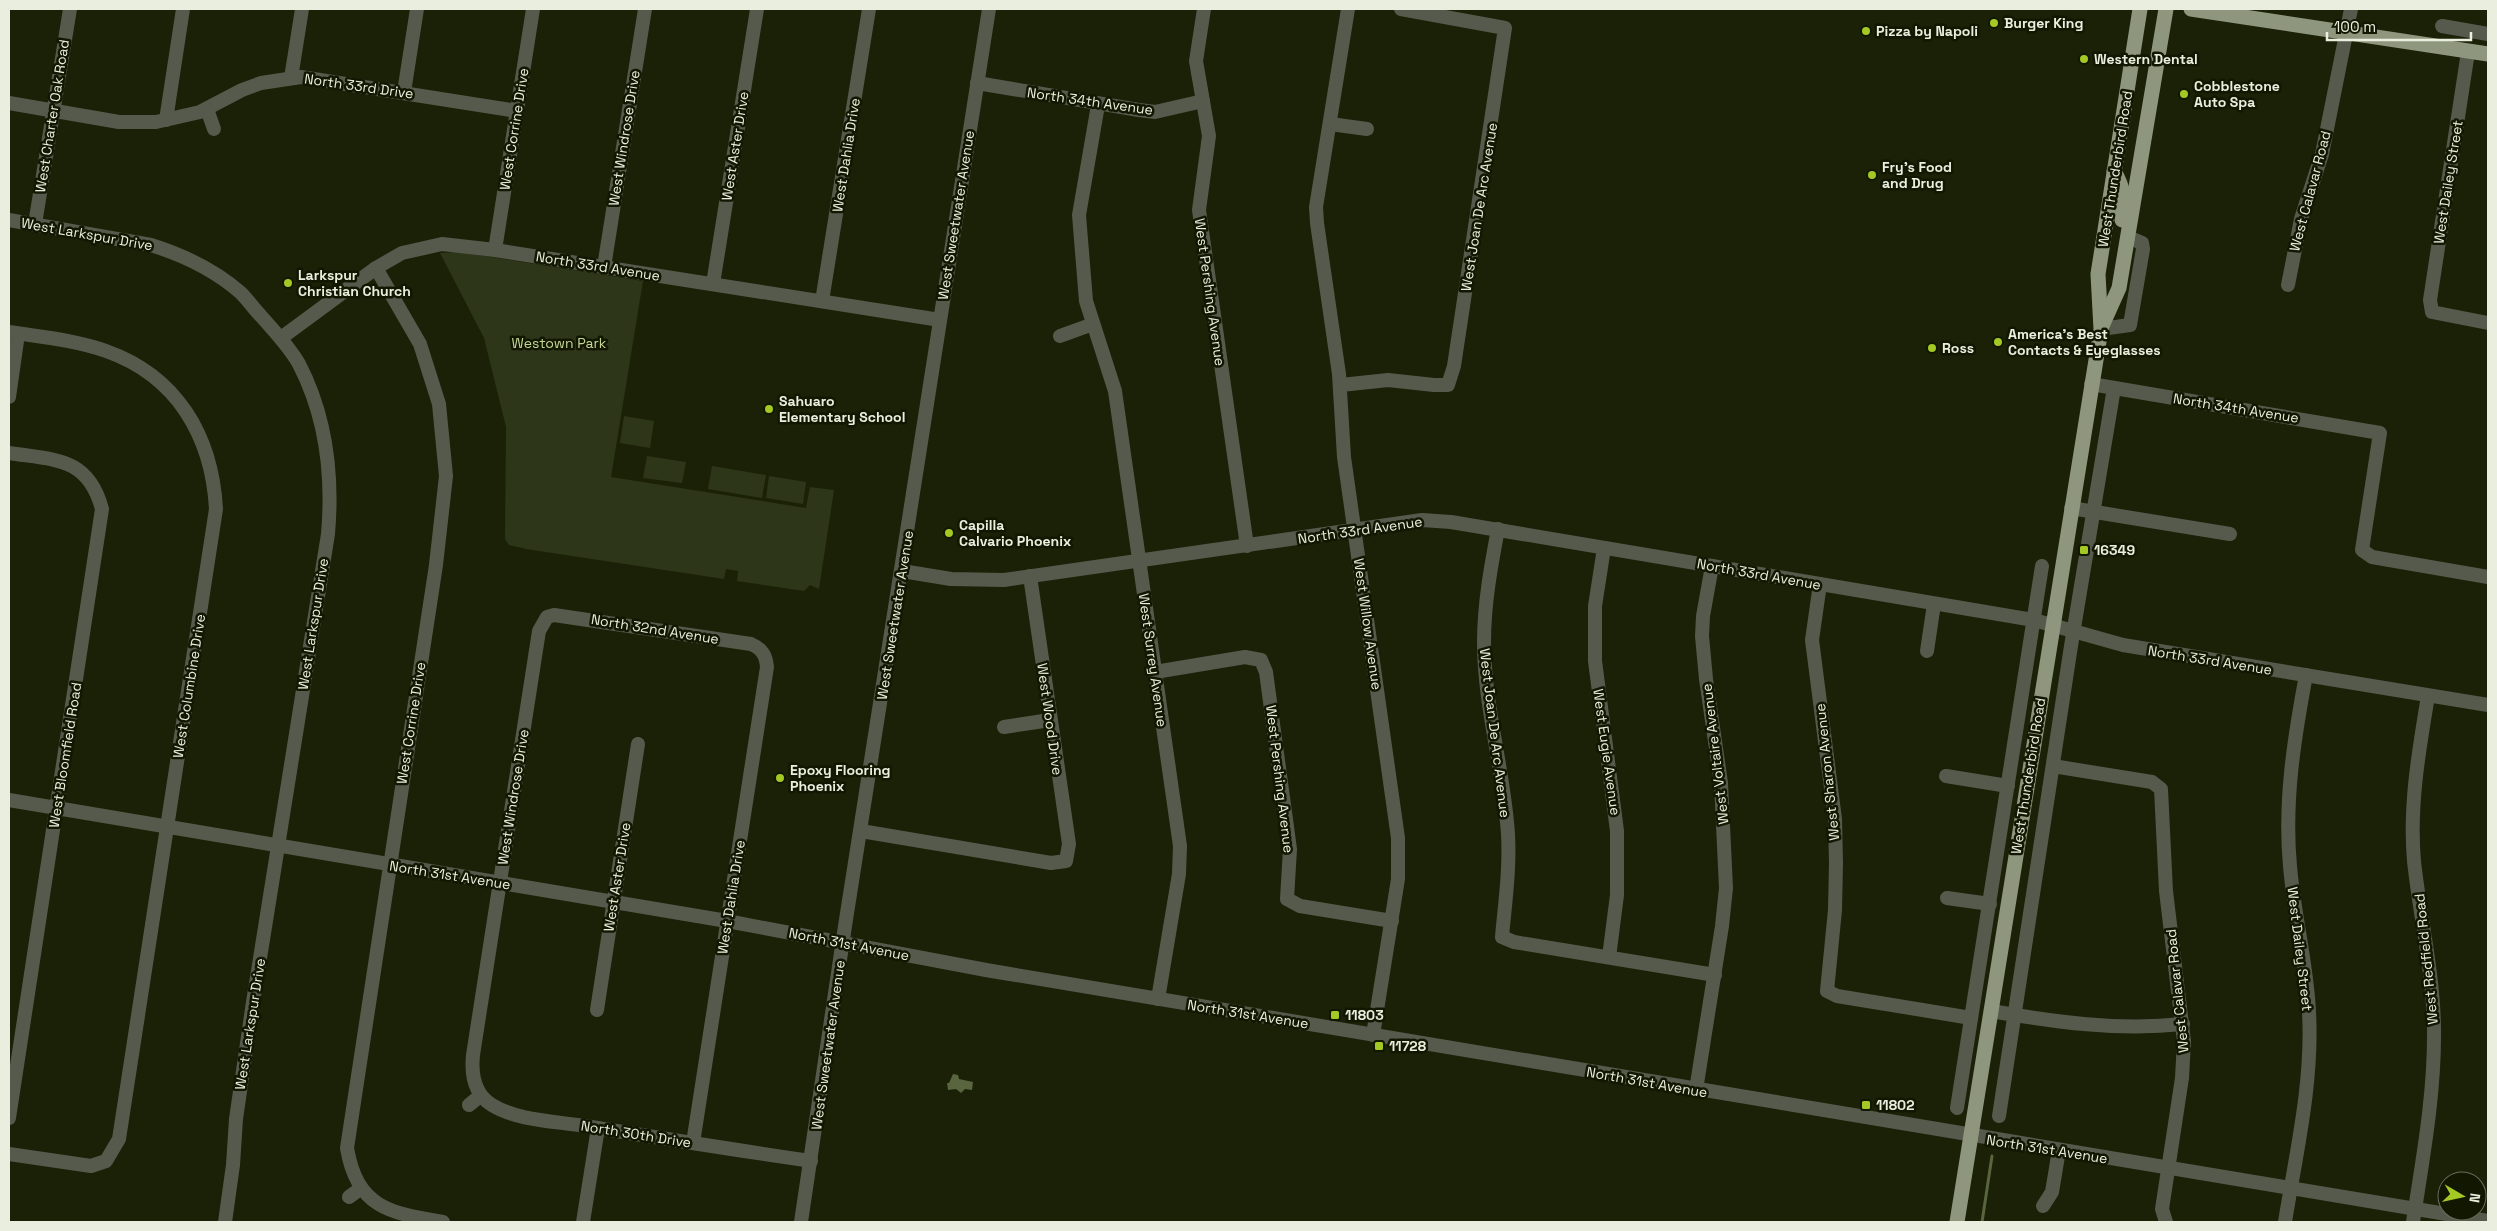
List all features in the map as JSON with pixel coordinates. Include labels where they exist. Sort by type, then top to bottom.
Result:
[{"type":"main road","name":"West Thunderbird Road","points":[[1957,1222],[2070,508],[2101,329],[2098,274],[2140,9]]},
{"type":"main road","name":"West Thunderbird Road","points":[[2101,329],[2119,288],[2166,9]]},
{"type":"main road","points":[[2190,9],[2488,54]]},
{"type":"main road","points":[[2114,171],[2122,186],[2124,198],[2122,221],[2125,254]]},
{"type":"street","name":"West Charter Oak Road","points":[[35,224],[70,9]]},
{"type":"street","points":[[166,120],[183,9]]},
{"type":"street","points":[[291,78],[302,9]]},
{"type":"street","points":[[404,92],[417,9]]},
{"type":"street","name":"West Corrine Drive","points":[[495,250],[533,9]]},
{"type":"street","name":"West Windrose Drive","points":[[604,267],[644,9]]},
{"type":"street","name":"West Aster Drive","points":[[713,284],[757,9]]},
{"type":"street","name":"West Dahlia Drive","points":[[822,301],[869,9]]},
{"type":"street","name":"West Sweetwater Avenue","points":[[801,1222],[989,9]]},
{"type":"street","name":"West Pershing Avenue","points":[[1204,9],[1196,61],[1209,136],[1199,210],[1200,225],[1247,546]]},
{"type":"street","name":"West Willow Avenue","points":[[1348,9],[1316,207],[1341,385],[1343,447],[1398,838],[1398,879],[1373,1035]]},
{"type":"street","name":"West Joan De Arc Avenue","points":[[1341,385],[1388,380],[1434,386],[1448,385],[1458,337],[1505,28],[1401,9]]},
{"type":"street","name":"West Calavar Road","points":[[2288,285],[2300,218],[2322,154],[2351,9]]},
{"type":"street","points":[[2442,26],[2488,34]]},
{"type":"street","name":"West Dailey Street","points":[[2468,52],[2430,300],[2432,312],[2488,323]]},
{"type":"street","name":"North 33rd Drive","points":[[9,103],[119,122],[156,122],[206,109],[242,90],[261,83],[301,77],[517,111]]},
{"type":"street","name":"North 34th Avenue","points":[[977,83],[1098,105],[1155,112],[1203,101]]},
{"type":"street","name":"West Surrey Avenue","points":[[1098,105],[1079,215],[1084,286],[1093,324],[1115,391],[1181,860],[1158,999]]},
{"type":"street","points":[[206,109],[214,129]]},
{"type":"street","points":[[1330,124],[1367,129]]},
{"type":"street","name":"West Larkspur Drive","points":[[9,220],[133,241],[168,250],[208,270],[241,294],[281,338],[299,364],[323,431],[330,475],[331,503],[328,534],[236,1119],[233,1165],[225,1222]]},
{"type":"street","name":"West Thunderbird Road","points":[[2101,329],[2130,325],[2143,249],[2142,243],[2128,236]]},
{"type":"street","name":"North 33rd Avenue","points":[[281,338],[376,268],[402,253],[436,245],[465,245],[940,320]]},
{"type":"street","name":"West Corrine Drive","points":[[376,268],[420,344],[439,404],[446,476],[436,565],[348,1135],[350,1167],[355,1193],[393,1213],[443,1222]]},
{"type":"street","points":[[1060,336],[1093,324]]},
{"type":"street","points":[[9,397],[13,333]]},
{"type":"street","name":"West Columbine Drive","points":[[9,1154],[81,1166],[98,1164],[106,1161],[119,1139],[214,522],[214,486],[208,457],[195,426],[173,396],[146,371],[118,356],[90,346],[13,333]]},
{"type":"street","name":"North 34th Avenue","points":[[2092,384],[2380,433],[2362,550],[2372,557],[2488,577]]},
{"type":"street","name":"West Thunderbird Road","points":[[1999,1116],[2073,633],[2114,388]]},
{"type":"street","name":"West Bloomfield Road","points":[[9,453],[56,460],[82,472],[97,489],[102,509],[9,1118]]},
{"type":"street","points":[[2070,508],[2230,534]]},
{"type":"street","name":"North 33rd Avenue","points":[[902,571],[951,579],[986,580],[1030,576],[1422,520],[1451,522],[2034,620],[2073,633],[2123,645],[2488,705]]},
{"type":"street","name":"West Joan De Arc Avenue","points":[[1498,529],[1486,600],[1484,643],[1487,682],[1508,836],[1506,905],[1502,937],[1514,942],[1609,957]]},
{"type":"street","name":"West Eugie Avenue","points":[[1604,548],[1593,634],[1594,661],[1617,831],[1617,895],[1609,957]]},
{"type":"street","name":"West Voltaire Avenue","points":[[1696,1090],[1715,975],[1726,888],[1721,783],[1706,679],[1702,636],[1703,616],[1712,566]]},
{"type":"street","name":"West Thunderbird Road","points":[[1957,1108],[2042,566]]},
{"type":"street","name":"West Wood Drive","points":[[861,831],[1051,863],[1066,861],[1069,844],[1030,576]]},
{"type":"street","name":"West Sharon Avenue","points":[[1820,584],[1812,640],[1835,819],[1836,854],[1834,910],[1826,991],[1837,996],[1971,1018]]},
{"type":"street","points":[[1927,651],[1934,604]]},
{"type":"street","name":"North 32nd Avenue","points":[[547,618],[561,615],[751,644],[762,651]]},
{"type":"street","name":"West Windrose Drive","points":[[480,1096],[473,1077],[473,1056],[539,631],[547,618]]},
{"type":"street","name":"West Dahlia Drive","points":[[693,1143],[767,667],[762,651]]},
{"type":"street","name":"West Pershing Avenue","points":[[1155,672],[1246,657],[1261,660],[1266,672],[1290,849],[1287,899],[1300,906],[1392,921]]},
{"type":"street","name":"West Dailey Street","points":[[2286,1222],[2306,1097],[2309,1012],[2290,868],[2288,814],[2291,763],[2306,675]]},
{"type":"street","name":"West Redfield Road","points":[[2414,1216],[2432,1098],[2434,1057],[2432,992],[2414,861],[2413,821],[2414,790],[2428,696]]},
{"type":"street","points":[[1004,728],[1050,720]]},
{"type":"street","name":"West Aster Drive","points":[[597,1010],[612,902],[638,744]]},
{"type":"street","name":"West Calavar Road","points":[[2053,766],[2152,782],[2161,789],[2166,891],[2183,1024],[2183,1069],[2162,1209],[2166,1222]]},
{"type":"street","points":[[1946,776],[2008,786]]},
{"type":"street","name":"North 31st Avenue","points":[[9,800],[727,921],[951,964],[2291,1189],[2414,1216],[2488,1221]]},
{"type":"street","points":[[1947,898],[1990,904]]},
{"type":"street","points":[[1609,957],[1715,975]]},
{"type":"street","points":[[1991,1011],[2109,1027],[2183,1024]]},
{"type":"street","points":[[469,1105],[480,1096]]},
{"type":"street","name":"North 30th Drive","points":[[480,1096],[491,1105],[515,1115],[811,1161]]},
{"type":"street","points":[[583,1222],[598,1128]]},
{"type":"street","points":[[2043,1206],[2052,1192],[2059,1150]]},
{"type":"green space","name":"Westown Park","points":[[459,252],[643,281],[611,477],[806,508],[810,487],[834,490],[819,589],[810,585],[804,591],[737,581],[738,571],[726,569],[724,579],[509,545],[505,539],[506,427],[484,338],[440,253]]},
{"type":"green space","points":[[624,416],[654,421],[650,448],[620,443]]},
{"type":"green space","points":[[647,456],[686,462],[682,483],[643,478]]},
{"type":"green space","points":[[712,466],[766,475],[762,498],[708,489]]},
{"type":"green space","points":[[769,476],[806,482],[803,504],[766,498]]},
{"type":"shaded area","points":[[953,1074],[958,1075],[959,1079],[973,1082],[972,1090],[965,1089],[961,1093],[956,1089],[948,1090],[947,1083],[949,1083]]},
{"type":"waterway","points":[[1982,1222],[1992,1156]]},
{"type":"place","name":"Burger King","points":[[1994,23]]},
{"type":"place","name":"Pizza by Napoli","points":[[1866,31]]},
{"type":"place","name":"Western Dental","points":[[2084,59]]},
{"type":"place","name":"Cobblestone Auto Spa","points":[[2184,94]]},
{"type":"place","name":"Fry's Food and Drug","points":[[1872,175]]},
{"type":"place","name":"Larkspur Christian Church","points":[[288,283]]},
{"type":"place","name":"America's Best Contacts & Eyeglasses","points":[[1998,342]]},
{"type":"place","name":"Ross","points":[[1932,348]]},
{"type":"place","name":"Sahuaro Elementary School","points":[[769,409]]},
{"type":"place","name":"Capilla Calvario Phoenix","points":[[949,533]]},
{"type":"place","name":"16349","points":[[2084,550]]},
{"type":"place","name":"Epoxy Flooring Phoenix","points":[[780,778]]},
{"type":"place","name":"11803","points":[[1335,1015]]},
{"type":"place","name":"11728","points":[[1379,1046]]},
{"type":"place","name":"11802","points":[[1866,1105]]}]
